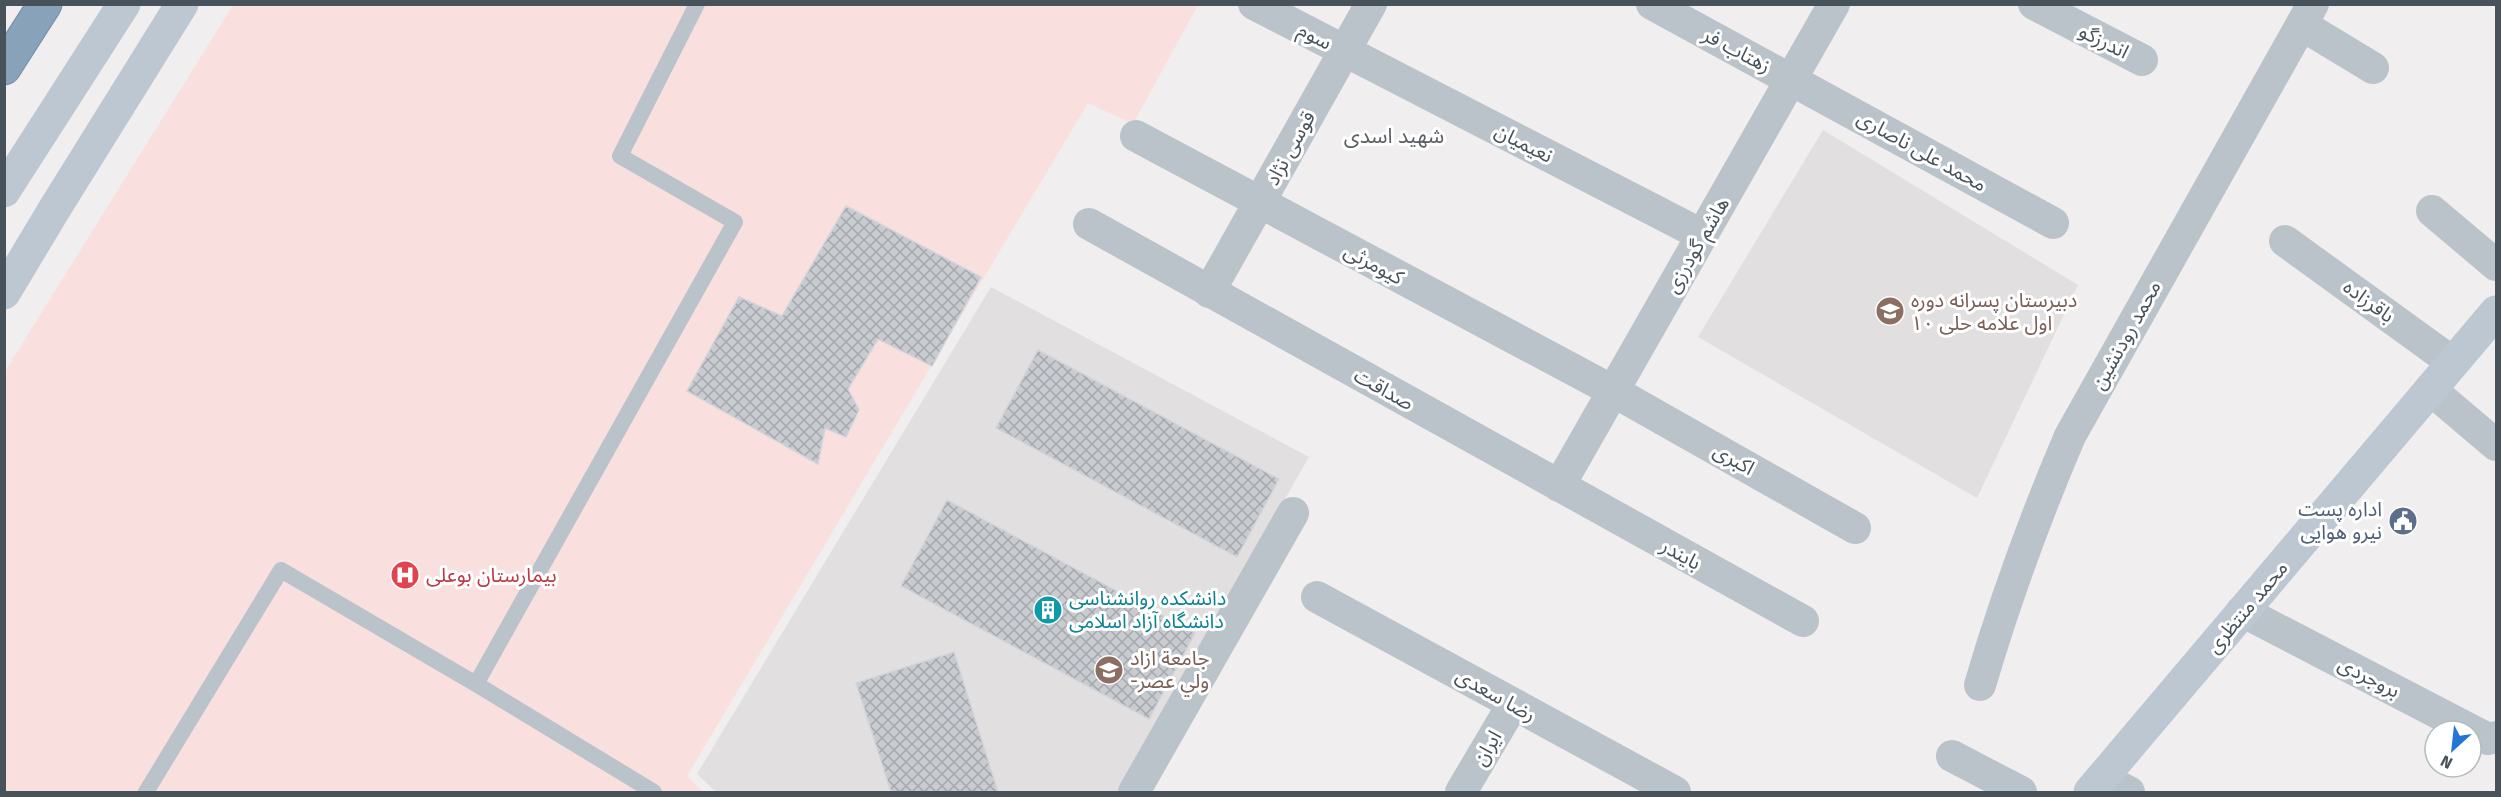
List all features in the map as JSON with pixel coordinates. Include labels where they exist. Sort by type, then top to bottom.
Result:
[{"type":"highway","points":[[4,68],[45,4]]},
{"type":"main road","points":[[4,191],[124,4]]},
{"type":"main road","points":[[4,293],[182,4]]},
{"type":"main road","name":"محمد منتظری","points":[[2107,788],[2242,611],[2496,312]]},
{"type":"street","name":"سوم","points":[[1254,4],[1345,51]]},
{"type":"street","name":"قوسی نژاد","points":[[1209,292],[1371,4]]},
{"type":"street","name":"زهتاب فر","points":[[1652,4],[1791,79]]},
{"type":"street","name":"هاشم گودرزی","points":[[1559,486],[1834,4]]},
{"type":"street","name":"اندرزگو","points":[[2034,4],[2142,60]]},
{"type":"street","points":[[2308,15],[2373,68]]},
{"type":"street","name":"محمد رودنشین","points":[[1980,685],[2004,606],[2043,499],[2070,436],[2172,251],[2308,15]]},
{"type":"street","name":"نعیمیان","points":[[1345,51],[1702,235]]},
{"type":"street","name":"محمد علی ناصاری","points":[[1791,79],[2053,223]]},
{"type":"street","name":"کیومرثی","points":[[1136,136],[1613,391]]},
{"type":"street","points":[[2432,211],[2496,265]]},
{"type":"street","name":"صداقت","points":[[1089,224],[1559,486]]},
{"type":"street","name":"باقرزاده","points":[[2285,241],[2452,362]]},
{"type":"street","points":[[2430,389],[2496,445]]},
{"type":"street","name":"اکبری","points":[[1613,391],[1855,528]]},
{"type":"street","name":"بایندر","points":[[1559,486],[1803,621]]},
{"type":"street","points":[[1134,792],[1293,513]]},
{"type":"street","name":"رضا سعدی","points":[[1317,597],[1675,792]]},
{"type":"street","name":"بروجردی","points":[[2242,611],[2488,739],[2496,737]]},
{"type":"street","name":"ایران","points":[[1461,792],[1513,704]]},
{"type":"street","points":[[1952,756],[2021,792]]},
{"type":"lane","points":[[476,684],[735,222],[620,156],[697,4]]},
{"type":"lane","points":[[146,792],[281,570],[654,792]]},
{"type":"shaded area","name":"بیمارستان بوعلی","points":[[233,5],[1198,5],[1133,124],[1088,103],[687,776],[703,792],[5,792],[4,373]]},
{"type":"shaded area","name":"دبیرستان پسرانه دوره اول علامه حلی ۱۰","points":[[1823,130],[2078,285],[1977,498],[1698,337]]},
{"type":"shaded area","points":[[991,287],[1309,457],[1117,792],[716,792],[697,774]]},
{"type":"building","points":[[846,206],[981,277],[932,366],[878,339],[848,389],[859,410],[846,437],[825,428],[818,464],[687,391],[739,297],[782,316]]},
{"type":"building","points":[[1038,350],[1279,479],[1237,557],[996,428]]},
{"type":"building","name":"دانشکده روانشناسی دانشگاه آزاد اسلامی","points":[[947,500],[1195,633],[1149,719],[901,586]]},
{"type":"building","points":[[954,652],[998,792],[891,792],[856,683]]},
{"type":"place","name":"دبیرستان پسرانه دوره اول علامه حلی ۱۰","points":[[1890,311]]},
{"type":"place","name":"اداره پست نیرو هوایی","points":[[2403,521]]},
{"type":"place","name":"بیمارستان بوعلی","points":[[405,575]]},
{"type":"place","name":"دانشکده روانشناسی دانشگاه آزاد اسلامی","points":[[1048,610]]},
{"type":"place","name":"جامعة ازاد -ولي عصر","points":[[1109,670]]},
{"type":"district","name":"شهید اسدی","points":[[1394,136]]}]
